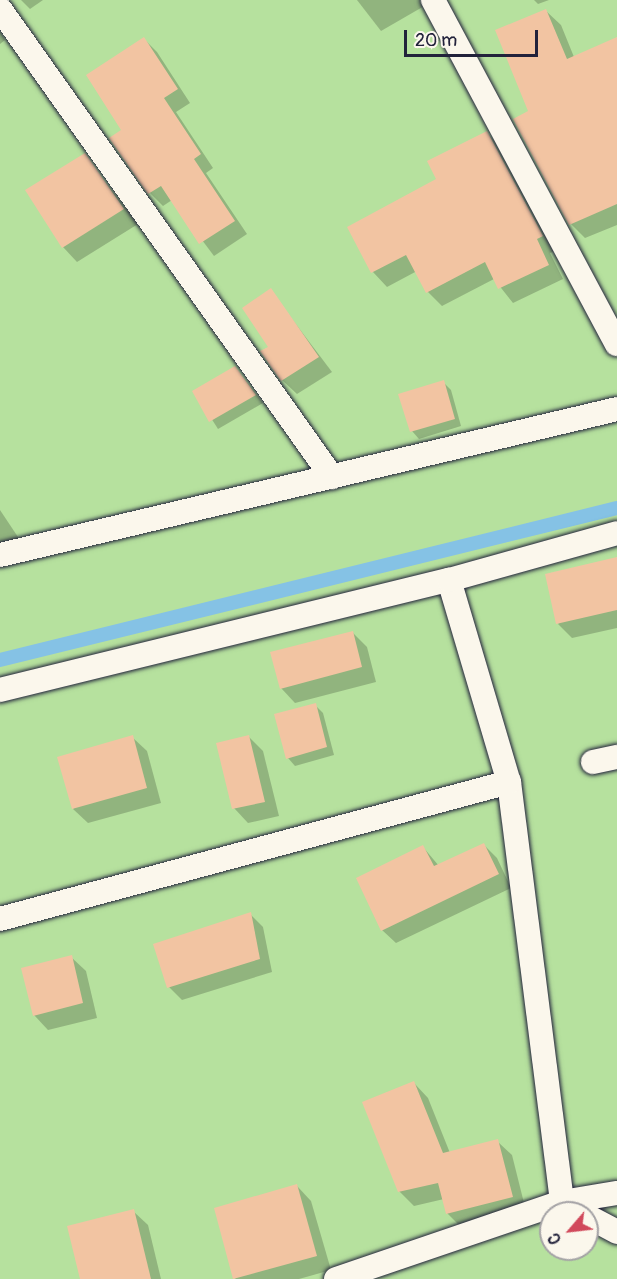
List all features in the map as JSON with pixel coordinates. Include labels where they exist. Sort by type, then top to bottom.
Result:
[{"type":"lane","points":[[433,0],[617,345]]},
{"type":"lane","points":[[0,9],[332,477]]},
{"type":"lane","points":[[0,555],[617,409]]},
{"type":"lane","points":[[0,690],[449,579],[617,533]]},
{"type":"lane","points":[[449,579],[509,782],[571,1201]]},
{"type":"lane","points":[[593,762],[617,756]]},
{"type":"lane","points":[[0,919],[509,782]]},
{"type":"lane","points":[[593,1201],[617,1193]]},
{"type":"lane","points":[[336,1279],[539,1218]]},
{"type":"lane","points":[[599,1222],[617,1232]]},
{"type":"green space","points":[[0,0],[617,0],[617,1279],[0,1279]]},
{"type":"building","points":[[546,9],[567,59],[617,37],[617,204],[569,225],[513,119],[528,111],[495,30]]},
{"type":"building","points":[[144,37],[178,89],[164,98],[201,154],[194,159],[235,221],[199,244],[161,186],[148,194],[109,138],[121,130],[86,75]]},
{"type":"building","points":[[487,131],[543,236],[537,239],[549,265],[498,289],[485,262],[426,293],[406,255],[371,273],[347,227],[436,179],[427,161]]},
{"type":"building","points":[[85,153],[124,209],[62,248],[25,190]]},
{"type":"building","points":[[271,288],[319,357],[281,381],[260,351],[268,347],[242,308]]},
{"type":"building","points":[[235,366],[256,395],[209,422],[192,391]]},
{"type":"building","points":[[444,380],[455,419],[410,432],[398,394]]},
{"type":"building","points":[[617,557],[617,610],[556,624],[545,574]]},
{"type":"building","points":[[353,631],[362,667],[280,689],[270,652]]},
{"type":"building","points":[[316,703],[327,747],[286,759],[274,714]]},
{"type":"building","points":[[133,735],[147,788],[72,809],[57,757]]},
{"type":"building","points":[[249,735],[265,802],[232,809],[216,743]]},
{"type":"building","points":[[484,843],[499,874],[381,931],[356,878],[423,845],[434,866]]},
{"type":"building","points":[[251,912],[260,959],[167,988],[153,944]]},
{"type":"building","points":[[72,955],[83,1003],[33,1016],[21,968]]},
{"type":"building","points":[[414,1081],[443,1153],[498,1139],[513,1197],[446,1214],[438,1183],[398,1192],[362,1102]]},
{"type":"building","points":[[297,1184],[317,1256],[233,1279],[214,1208]]},
{"type":"building","points":[[134,1209],[151,1279],[80,1279],[67,1226]]},
{"type":"waterway","points":[[0,660],[617,508]]}]
